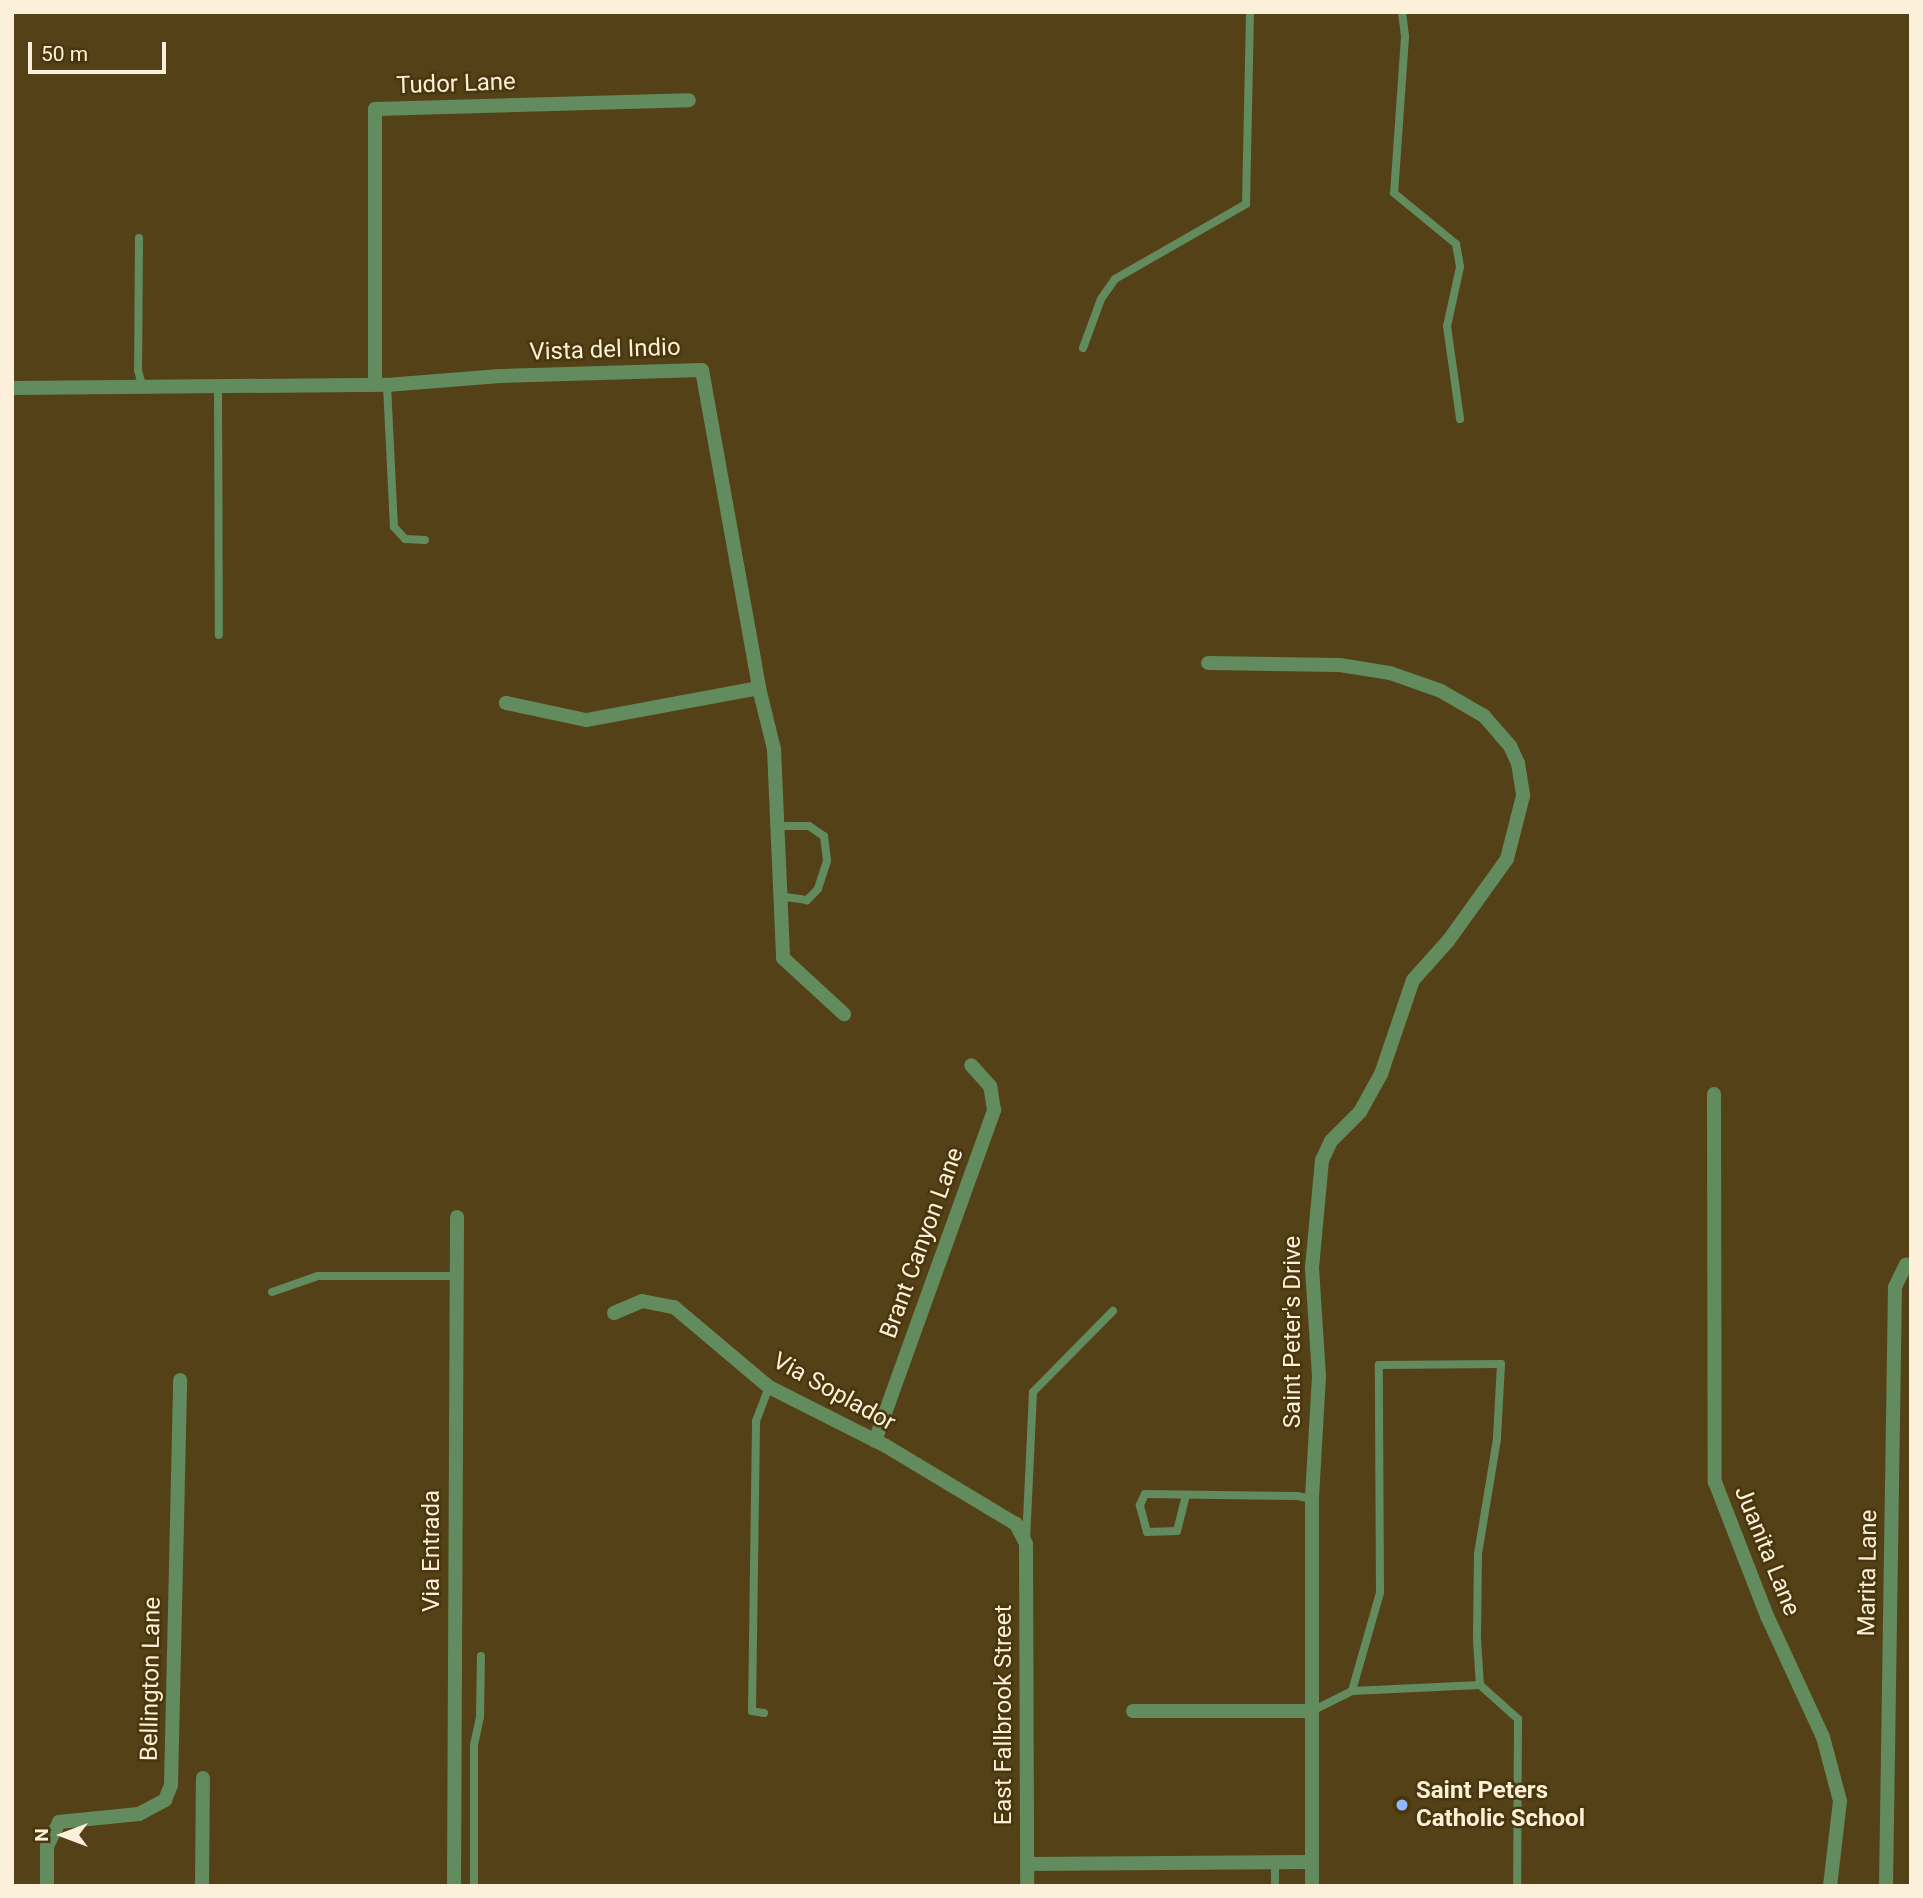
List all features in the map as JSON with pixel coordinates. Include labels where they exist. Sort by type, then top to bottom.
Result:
[{"type":"street","name":"Tudor Lane","points":[[381,385],[375,109],[689,100]]},
{"type":"street","name":"Vista del Indio","points":[[12,388],[381,385],[500,376],[702,370],[759,688]]},
{"type":"street","name":"Saint Peter's Drive","points":[[1208,663],[1340,665],[1390,673],[1441,691],[1484,716],[1510,746],[1518,763],[1523,796],[1507,859],[1448,941],[1413,980],[1381,1074],[1360,1112],[1331,1141],[1322,1160],[1312,1268],[1319,1376],[1312,1499],[1312,1886]]},
{"type":"street","points":[[506,703],[586,720],[759,688],[774,749],[783,958],[844,1014]]},
{"type":"street","name":"Brant Canyon Lane","points":[[875,1441],[994,1110],[990,1086],[971,1065]]},
{"type":"street","name":"Juanita Lane","points":[[1714,1094],[1715,1482],[1767,1615],[1823,1737],[1840,1801],[1830,1886]]},
{"type":"street","name":"Via Entrada","points":[[454,1886],[457,1217]]},
{"type":"street","name":"Marita Lane","points":[[1885,1886],[1895,1287],[1906,1264]]},
{"type":"street","name":"Via Soplador","points":[[614,1313],[642,1301],[674,1307],[769,1387],[875,1441],[1016,1524],[1026,1544]]},
{"type":"street","name":"Bellington Lane","points":[[47,1886],[47,1846],[59,1822],[139,1814],[165,1801],[171,1785],[180,1380]]},
{"type":"street","name":"East Fallbrook Street","points":[[1026,1544],[1027,1886]]},
{"type":"street","points":[[1133,1712],[1312,1711]]},
{"type":"street","points":[[202,1886],[203,1778]]},
{"type":"street","points":[[1027,1864],[1312,1862]]},
{"type":"lane","points":[[1083,348],[1101,299],[1115,279],[1246,204],[1250,12]]},
{"type":"lane","points":[[1402,12],[1405,37],[1394,193],[1456,244],[1460,267],[1447,326],[1460,419]]},
{"type":"lane","points":[[139,237],[138,370],[142,385]]},
{"type":"lane","points":[[218,385],[219,635]]},
{"type":"lane","points":[[381,385],[394,527],[405,539],[425,540]]},
{"type":"lane","points":[[777,826],[809,826],[824,836],[827,861],[818,889],[807,900],[780,896]]},
{"type":"lane","points":[[272,1292],[318,1276],[456,1276]]},
{"type":"lane","points":[[1026,1544],[1033,1392],[1113,1311]]},
{"type":"lane","points":[[1352,1691],[1380,1593],[1379,1365],[1502,1364],[1497,1439],[1478,1555],[1480,1685]]},
{"type":"lane","points":[[764,1713],[752,1711],[756,1421],[769,1387]]},
{"type":"lane","points":[[1186,1495],[1177,1531],[1147,1532],[1140,1505],[1146,1494],[1186,1495],[1312,1499]]},
{"type":"lane","points":[[474,1886],[474,1745],[480,1717],[481,1656]]},
{"type":"lane","points":[[1312,1711],[1352,1691],[1480,1685],[1518,1719],[1517,1886]]},
{"type":"lane","points":[[1275,1862],[1275,1886]]},
{"type":"place","name":"Saint Peters Catholic School","points":[[1402,1805]]}]
